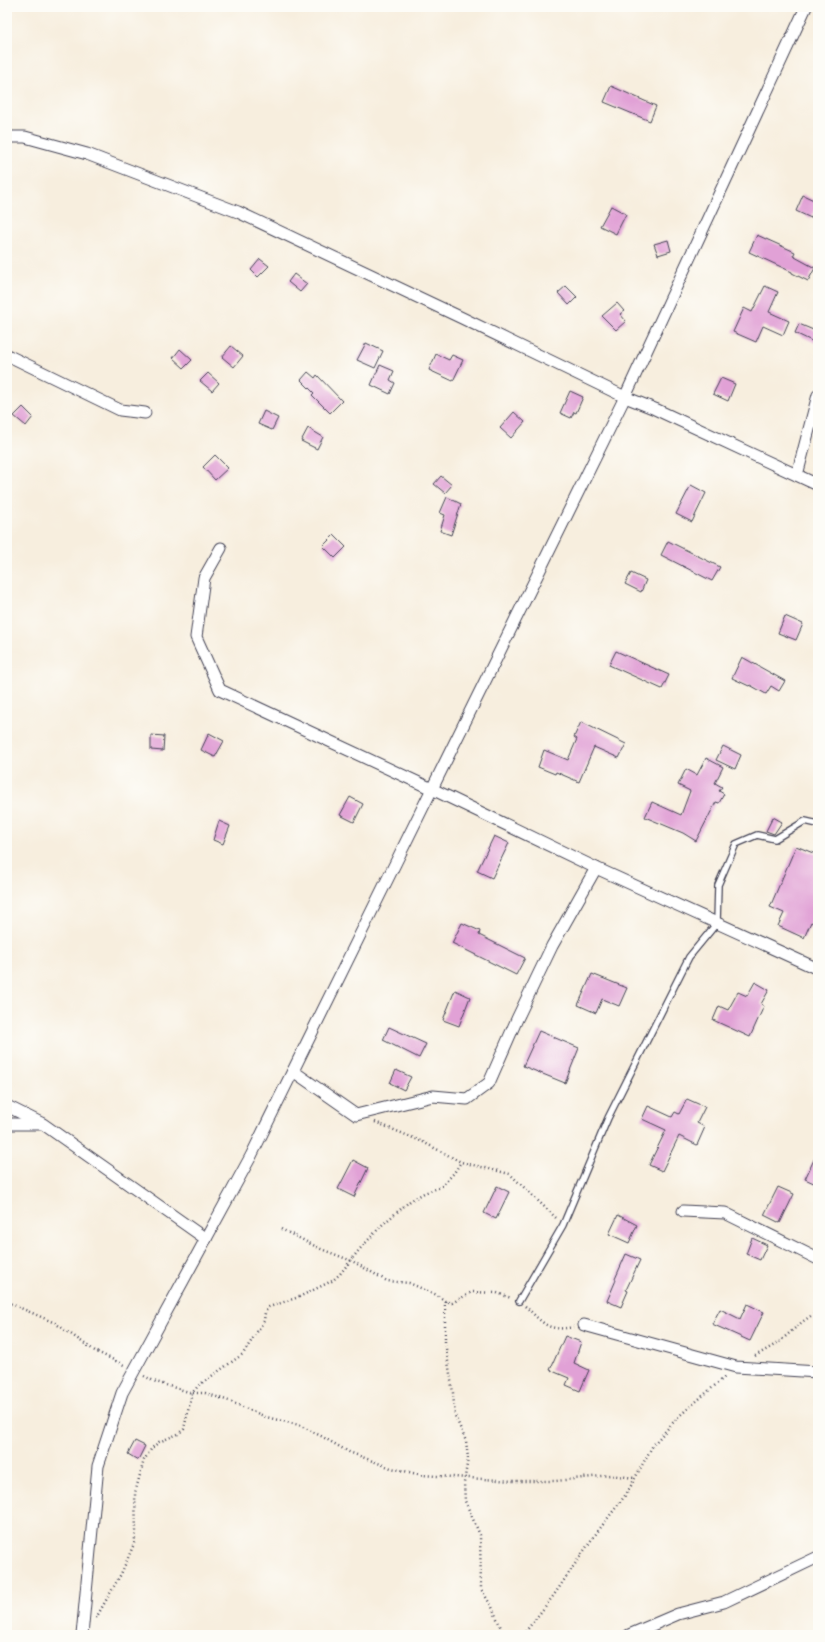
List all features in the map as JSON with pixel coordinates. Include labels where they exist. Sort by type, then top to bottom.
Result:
[{"type":"street","points":[[82,1635],[98,1466],[122,1394],[251,1156],[293,1071],[625,397],[806,7]]},
{"type":"street","points":[[7,138],[25,137],[87,154],[238,212],[448,311],[625,397],[655,409],[818,485]]},
{"type":"street","points":[[7,355],[120,410],[145,412]]},
{"type":"street","points":[[797,475],[818,395]]},
{"type":"street","points":[[222,548],[204,578],[196,637],[220,690],[432,789],[596,868],[818,969]]},
{"type":"street","points":[[293,1071],[356,1115],[433,1096],[467,1099],[490,1083],[517,1018],[552,946],[596,868]]},
{"type":"street","points":[[7,1106],[43,1124],[206,1239]]},
{"type":"street","points":[[7,1124],[43,1124]]},
{"type":"street","points":[[683,1211],[725,1214],[818,1259]]},
{"type":"street","points":[[584,1325],[736,1367],[818,1372]]},
{"type":"street","points":[[629,1635],[678,1614],[724,1602],[818,1556]]},
{"type":"lane","points":[[519,1301],[563,1225],[608,1118],[689,958],[717,922],[718,885],[736,844],[757,835],[774,839],[805,821],[818,824]]},
{"type":"path","points":[[356,1115],[423,1142],[461,1162],[510,1174],[563,1225]]},
{"type":"path","points":[[94,1620],[121,1574],[134,1544],[136,1532],[134,1493],[144,1460],[152,1448],[159,1442],[178,1434],[184,1429],[187,1421],[192,1392],[199,1385],[242,1354],[264,1321],[265,1312],[269,1307],[283,1303],[326,1285],[340,1274],[382,1225],[410,1201],[424,1193],[441,1187],[454,1173],[461,1162]]},
{"type":"path","points":[[281,1229],[321,1249],[352,1261],[386,1281],[409,1283],[445,1301],[452,1303],[472,1292],[497,1293],[519,1301],[546,1325],[553,1329],[584,1325]]},
{"type":"path","points":[[445,1301],[445,1342],[447,1364],[453,1393],[455,1416],[466,1441],[468,1458],[465,1477],[464,1501],[480,1535],[481,1588],[492,1607],[504,1635]]},
{"type":"path","points":[[7,1302],[55,1323],[95,1350],[156,1382],[192,1392],[205,1393],[229,1401],[266,1417],[298,1426],[321,1436],[348,1452],[391,1468],[422,1475],[514,1481],[556,1481],[610,1475],[635,1478]]},
{"type":"path","points":[[523,1635],[554,1595],[592,1539],[627,1493],[653,1445],[678,1417],[736,1367],[778,1343],[802,1322],[818,1312]]},
{"type":"building","points":[[611,86],[656,106],[650,121],[604,102]]},
{"type":"building","points":[[803,195],[818,202],[811,218],[796,211]]},
{"type":"building","points":[[611,206],[626,214],[616,234],[600,226]]},
{"type":"building","points":[[757,235],[795,252],[793,256],[815,268],[808,281],[749,252]]},
{"type":"building","points":[[668,240],[671,251],[658,255],[654,244]]},
{"type":"building","points":[[260,259],[269,266],[258,277],[251,270]]},
{"type":"building","points":[[294,274],[307,284],[300,292],[288,282]]},
{"type":"building","points":[[566,286],[577,297],[569,305],[558,293]]},
{"type":"building","points":[[765,286],[778,292],[769,312],[789,321],[783,335],[763,326],[756,342],[733,332],[744,308],[752,312]]},
{"type":"building","points":[[617,303],[624,311],[620,314],[626,321],[616,330],[602,316]]},
{"type":"building","points":[[799,324],[818,332],[818,344],[795,333]]},
{"type":"building","points":[[366,343],[383,351],[375,368],[357,360]]},
{"type":"building","points":[[231,346],[243,356],[234,367],[222,357]]},
{"type":"building","points":[[180,349],[192,360],[184,368],[173,358]]},
{"type":"building","points":[[436,354],[449,360],[452,355],[463,360],[453,381],[429,370]]},
{"type":"building","points":[[380,365],[394,371],[390,380],[395,383],[390,394],[371,385]]},
{"type":"building","points":[[308,372],[315,378],[317,375],[342,401],[330,413],[312,395],[314,393],[301,380]]},
{"type":"building","points":[[208,373],[219,383],[212,391],[200,381]]},
{"type":"building","points":[[721,378],[735,384],[728,401],[713,394]]},
{"type":"building","points":[[570,391],[583,397],[576,413],[574,412],[571,418],[560,413]]},
{"type":"building","points":[[23,407],[33,417],[26,426],[14,416]]},
{"type":"building","points":[[264,411],[278,418],[272,430],[258,424]]},
{"type":"building","points":[[514,412],[525,422],[511,438],[500,428]]},
{"type":"building","points":[[308,428],[323,437],[317,449],[301,441]]},
{"type":"building","points":[[215,455],[228,468],[215,480],[203,467]]},
{"type":"building","points":[[441,476],[452,485],[445,493],[434,484]]},
{"type":"building","points":[[691,485],[706,493],[692,522],[676,514]]},
{"type":"building","points":[[447,497],[461,504],[451,535],[440,531],[445,515],[440,513]]},
{"type":"building","points":[[334,535],[346,547],[335,558],[323,546]]},
{"type":"building","points":[[668,541],[720,567],[712,581],[661,555]]},
{"type":"building","points":[[631,573],[646,580],[641,592],[625,584]]},
{"type":"building","points":[[785,616],[803,624],[796,640],[778,633]]},
{"type":"building","points":[[616,651],[669,675],[662,689],[609,665]]},
{"type":"building","points":[[742,657],[785,681],[779,691],[771,686],[766,694],[750,685],[749,686],[732,678]]},
{"type":"building","points":[[581,722],[626,744],[619,758],[594,747],[579,782],[556,772],[555,774],[538,767],[544,750],[568,760],[577,739],[574,737]]},
{"type":"building","points":[[209,733],[224,741],[215,757],[201,750]]},
{"type":"building","points":[[151,735],[164,736],[163,751],[151,750]]},
{"type":"building","points":[[723,746],[741,755],[735,769],[716,760]]},
{"type":"building","points":[[706,758],[723,767],[715,783],[722,787],[719,791],[724,794],[719,803],[716,802],[696,841],[683,833],[645,817],[652,802],[681,815],[690,791],[678,785],[686,769],[697,775]]},
{"type":"building","points":[[350,797],[363,804],[354,822],[340,815]]},
{"type":"building","points":[[773,817],[782,822],[774,834],[766,831]]},
{"type":"building","points":[[219,821],[230,826],[223,844],[213,840]]},
{"type":"building","points":[[494,836],[509,843],[492,878],[477,871]]},
{"type":"building","points":[[796,846],[818,855],[818,925],[811,922],[804,938],[778,926],[784,913],[770,907]]},
{"type":"building","points":[[462,923],[480,931],[479,935],[525,958],[516,975],[452,943]]},
{"type":"building","points":[[592,974],[627,988],[619,1006],[602,999],[596,1013],[578,1005]]},
{"type":"building","points":[[755,982],[769,990],[761,1004],[764,1006],[750,1037],[713,1020],[719,1006],[728,1010],[738,992],[747,996]]},
{"type":"building","points":[[455,990],[470,997],[459,1026],[443,1020]]},
{"type":"building","points":[[389,1027],[426,1044],[419,1058],[383,1040]]},
{"type":"building","points":[[539,1031],[579,1048],[565,1083],[523,1066]]},
{"type":"building","points":[[396,1070],[411,1077],[404,1090],[390,1083]]},
{"type":"building","points":[[687,1099],[705,1107],[697,1123],[705,1127],[697,1145],[679,1136],[662,1171],[649,1165],[666,1130],[642,1119],[648,1106],[672,1117],[675,1112],[679,1114]]},
{"type":"building","points":[[818,1151],[818,1185],[805,1179]]},
{"type":"building","points":[[353,1160],[368,1168],[354,1197],[338,1189]]},
{"type":"building","points":[[497,1186],[509,1192],[496,1219],[484,1213]]},
{"type":"building","points":[[778,1187],[794,1194],[780,1223],[764,1215]]},
{"type":"building","points":[[618,1215],[637,1225],[629,1243],[609,1234]]},
{"type":"building","points":[[752,1238],[767,1245],[760,1260],[746,1254]]},
{"type":"building","points":[[626,1254],[640,1260],[626,1290],[628,1291],[621,1307],[607,1301]]},
{"type":"building","points":[[747,1304],[764,1312],[750,1341],[712,1324],[720,1309],[740,1319]]},
{"type":"building","points":[[565,1336],[581,1342],[574,1363],[589,1370],[580,1391],[566,1385],[569,1378],[550,1370]]},
{"type":"building","points":[[135,1441],[145,1446],[138,1460],[128,1454]]}]
